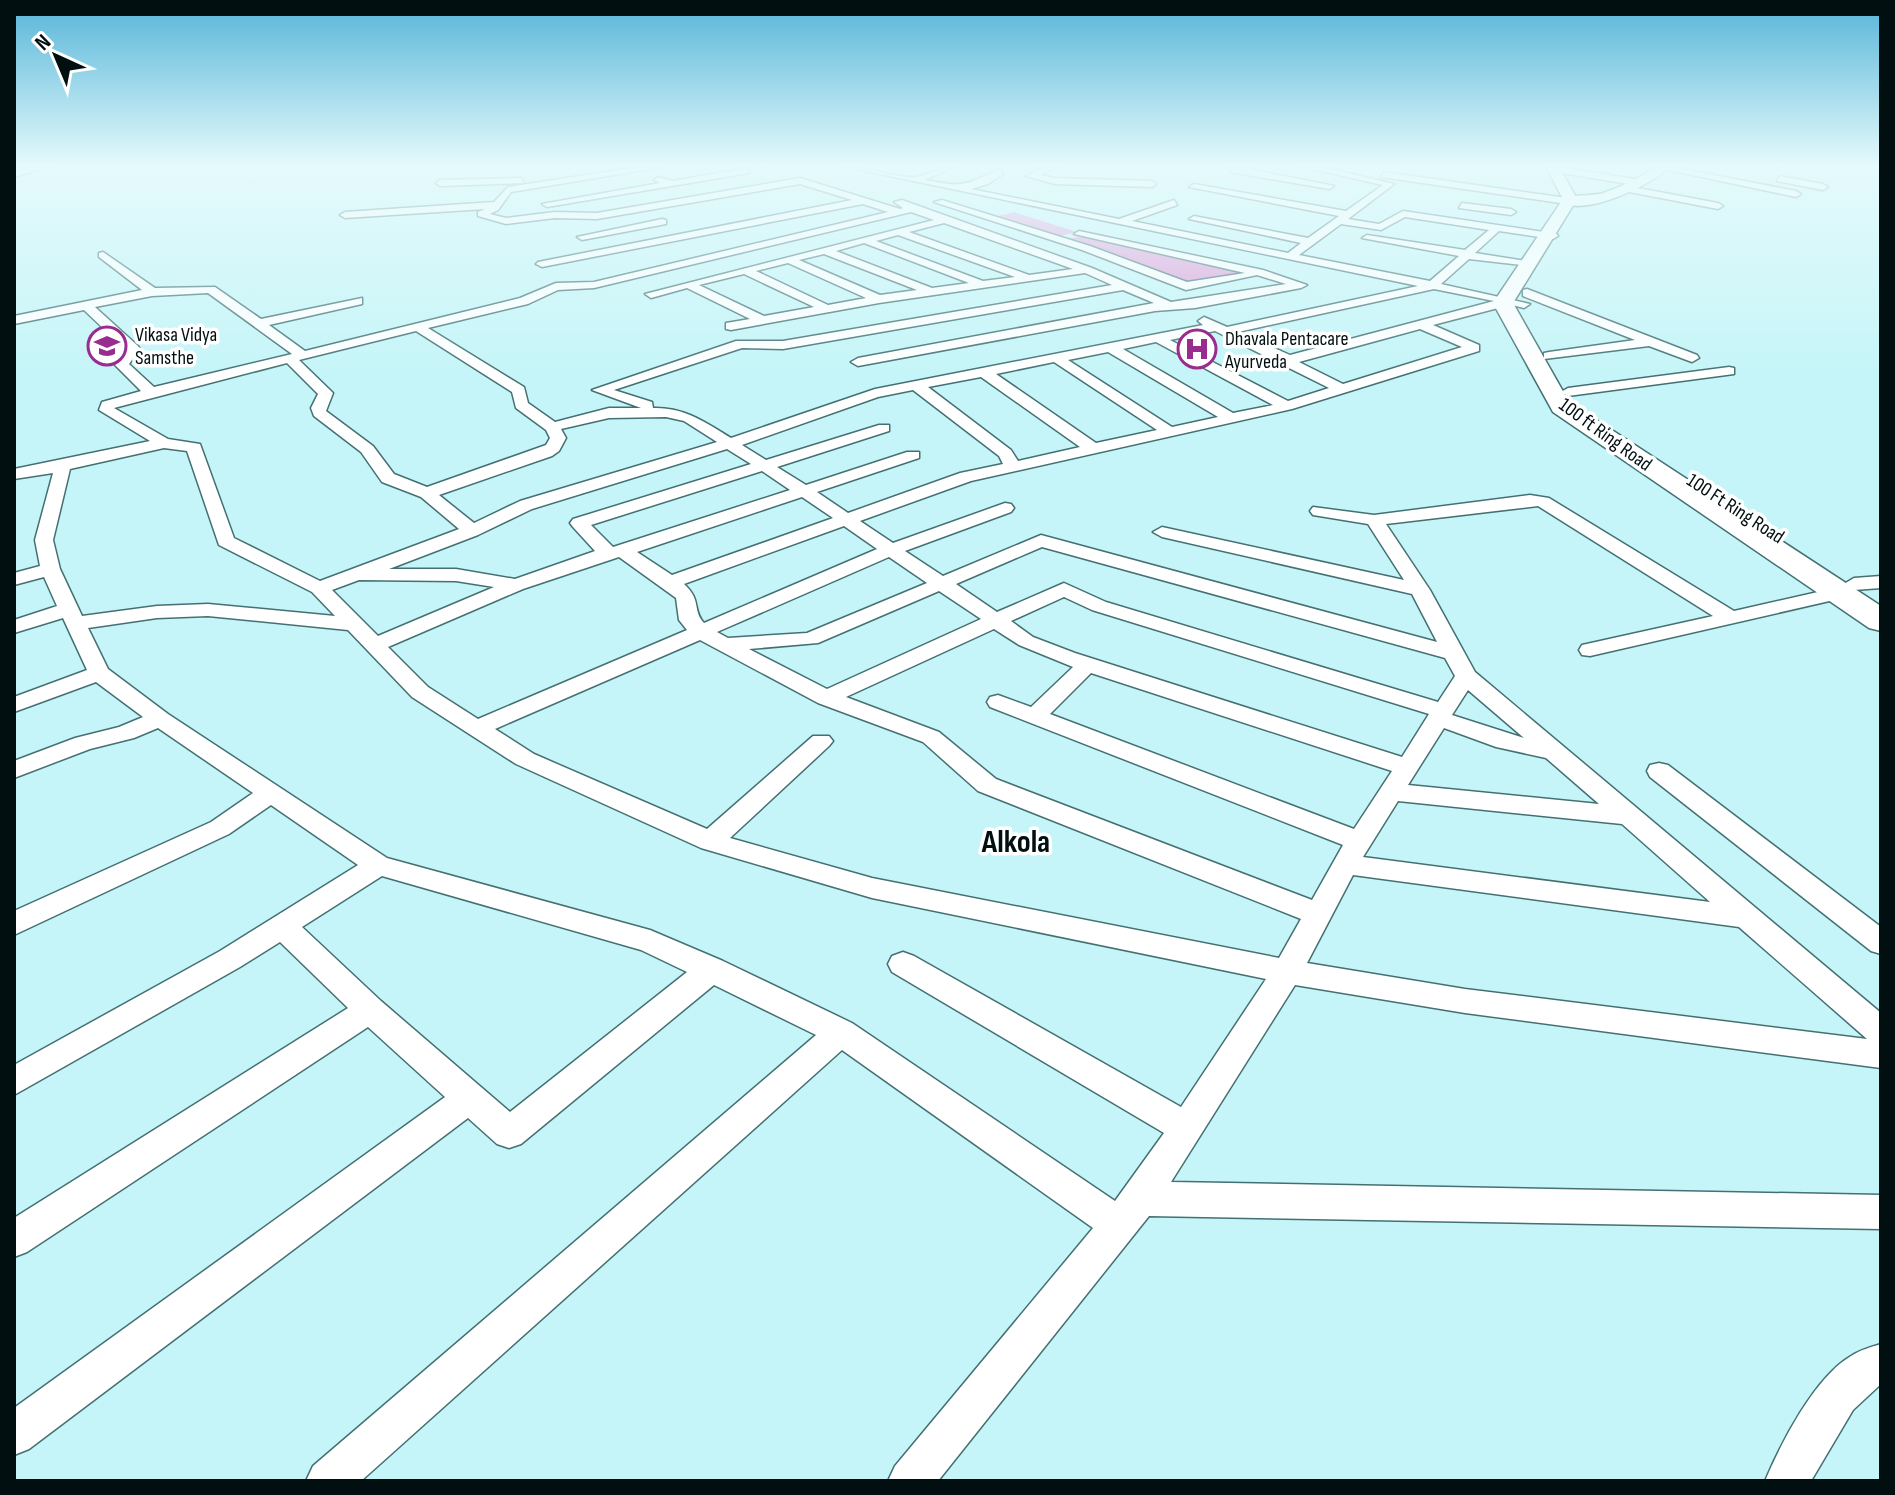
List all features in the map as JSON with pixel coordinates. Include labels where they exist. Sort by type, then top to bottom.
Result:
[{"type":"main road","points":[[1514,300],[1526,264],[1547,237]]},
{"type":"main road","points":[[1514,300],[1548,237]]},
{"type":"main road","name":"100 Ft Ring Road","points":[[1514,300],[1579,407],[1847,589],[1881,602]]},
{"type":"main road","name":"100 ft Ring Road","points":[[1514,300],[1561,407],[1847,589],[1881,621]]},
{"type":"street","points":[[542,264],[678,237],[725,254]]},
{"type":"street","points":[[164,443],[106,410],[107,405],[530,299],[556,287],[594,285],[795,237]]},
{"type":"street","points":[[651,294],[879,237]]},
{"type":"street","points":[[912,237],[1026,277]]},
{"type":"street","points":[[993,237],[1088,270],[1174,307],[1344,390]]},
{"type":"street","points":[[1050,237],[1186,286]]},
{"type":"street","points":[[1022,247],[1067,237]]},
{"type":"street","points":[[858,362],[1155,307],[1174,307],[1301,285],[1263,273],[1092,237]]},
{"type":"street","points":[[1183,237],[1444,276]]},
{"type":"street","points":[[1199,240],[1204,237]]},
{"type":"street","points":[[1245,237],[1430,287],[1514,300],[1651,342],[1692,358]]},
{"type":"street","points":[[1265,237],[1299,252]]},
{"type":"street","points":[[1143,294],[1263,273],[1320,237]]},
{"type":"street","points":[[319,588],[472,531],[526,505],[728,444],[875,393],[1430,287],[1487,237]]},
{"type":"street","points":[[790,238],[931,292]]},
{"type":"street","points":[[1367,238],[1526,264]]},
{"type":"street","points":[[1468,239],[1482,242]]},
{"type":"street","points":[[865,240],[980,284]]},
{"type":"street","points":[[1399,256],[1413,245]]},
{"type":"street","points":[[103,255],[152,292]]},
{"type":"street","points":[[790,260],[879,299]]},
{"type":"street","points":[[731,326],[879,299],[1088,270]]},
{"type":"street","points":[[747,271],[826,308]]},
{"type":"street","points":[[689,285],[762,320]]},
{"type":"street","points":[[1125,286],[783,345],[743,344],[599,390],[689,418],[804,491],[937,584],[1026,641],[1399,780],[1629,816]]},
{"type":"street","points":[[14,320],[152,292],[211,289],[259,323],[297,358],[326,393],[318,408],[319,413],[367,449],[388,478],[427,493],[472,531]]},
{"type":"street","points":[[1285,360],[1514,300]]},
{"type":"street","points":[[259,323],[358,301]]},
{"type":"street","points":[[86,305],[133,349],[122,365],[152,393]]},
{"type":"street","points":[[670,582],[951,481],[1167,430],[1287,406],[1474,348],[1419,324]]},
{"type":"street","points":[[419,328],[519,390],[523,406],[552,427],[558,438],[546,453],[427,493]]},
{"type":"street","points":[[1157,338],[1287,406]]},
{"type":"street","points":[[1549,356],[1651,342]]},
{"type":"street","points":[[1110,347],[1229,417]]},
{"type":"street","points":[[1056,358],[1167,430]]},
{"type":"street","points":[[1568,392],[1729,371]]},
{"type":"street","points":[[984,372],[1092,448]]},
{"type":"street","points":[[916,385],[1005,453],[1013,466]]},
{"type":"street","points":[[552,427],[609,413],[666,412]]},
{"type":"street","points":[[884,428],[579,523],[615,552],[670,582],[689,600],[689,620],[701,632],[826,698],[931,737],[987,785],[1318,914]]},
{"type":"street","points":[[14,474],[164,443],[194,447],[226,541],[319,588],[420,692],[525,759],[710,841],[872,888],[1288,972],[1465,1001],[1881,1054]]},
{"type":"street","points":[[375,645],[516,585],[913,455]]},
{"type":"street","points":[[63,466],[44,540],[50,569],[99,673],[160,719],[378,865],[650,941],[712,969],[841,1032],[1130,1212],[1881,1212]]},
{"type":"street","points":[[1319,511],[1374,520],[1530,500],[1543,502],[1731,618]]},
{"type":"street","points":[[477,728],[890,550],[1005,508]]},
{"type":"street","points":[[1374,520],[1420,590],[1460,664],[1553,751],[1881,1032]]},
{"type":"street","points":[[1162,532],[1170,555]]},
{"type":"street","points":[[724,644],[811,639],[1041,541],[1170,555],[1420,590]]},
{"type":"street","points":[[1170,555],[1460,664]]},
{"type":"street","points":[[14,579],[50,569]]},
{"type":"street","points":[[356,574],[456,575],[516,585]]},
{"type":"street","points":[[1590,650],[1881,582]]},
{"type":"street","points":[[826,698],[1064,589],[1099,606],[1441,715],[1504,742],[1553,751]]},
{"type":"street","points":[[14,627],[74,616],[208,610],[355,624]]},
{"type":"street","points":[[910,1481],[1130,1212],[1288,972],[1352,853],[1441,715],[1460,664]]},
{"type":"street","points":[[1035,716],[1087,665]]},
{"type":"street","points":[[14,705],[99,673]]},
{"type":"street","points":[[998,702],[1352,853],[1747,917]]},
{"type":"street","points":[[14,770],[83,743],[126,733],[160,719]]},
{"type":"street","points":[[710,841],[821,741]]},
{"type":"street","points":[[1659,771],[1881,943]]},
{"type":"street","points":[[14,924],[122,871],[220,828],[271,793]]},
{"type":"street","points":[[14,1081],[230,959],[378,865]]},
{"type":"street","points":[[282,926],[370,1010],[509,1133],[712,969]]},
{"type":"street","points":[[903,964],[1186,1128]]},
{"type":"street","points":[[14,1239],[370,1010]]},
{"type":"street","points":[[328,1481],[841,1032]]},
{"type":"street","points":[[14,1434],[470,1097]]},
{"type":"street","points":[[1787,1481],[1843,1389],[1868,1366],[1881,1364]]},
{"type":"shaded area","points":[[1088,237],[1249,272],[1183,283],[1068,239]]},
{"type":"place","name":"Vikasa Vidya Samsthe","points":[[107,346]]},
{"type":"place","name":"Dhavala Pentacare Ayurveda","points":[[1197,349]]},
{"type":"district","name":"Alkola","points":[[1016,841]]}]
